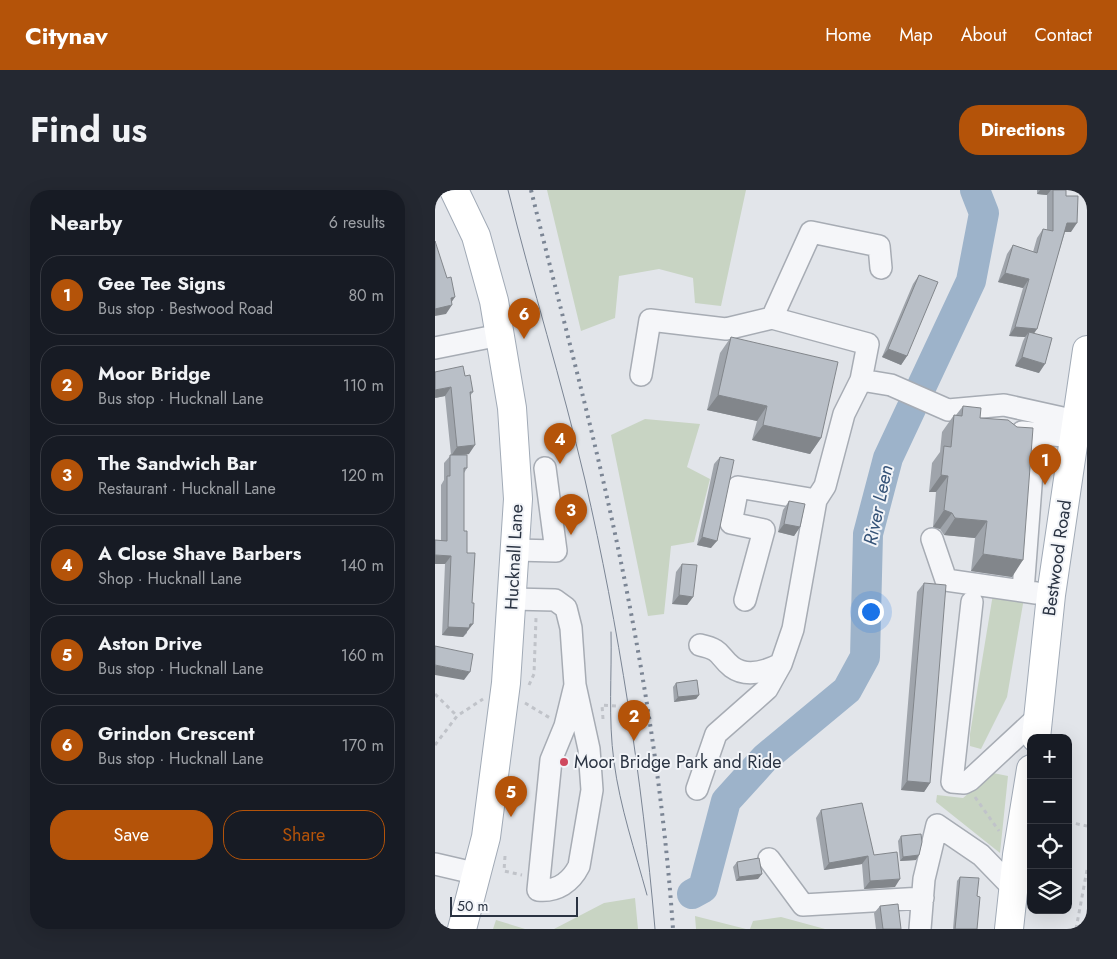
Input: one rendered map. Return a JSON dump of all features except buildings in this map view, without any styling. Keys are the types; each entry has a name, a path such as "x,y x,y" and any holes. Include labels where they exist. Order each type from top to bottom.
{"main road":[{"name":"Hucknall Lane","path":"454,190 475,236 501,335 512,408 518,499 506,683 486,837 491,873 462,929"},
{"name":"Bestwood Road","path":"1038,727 1051,595 1087,350"},
{"path":"1009,929 1017,855 1029,779"}],"street":[{"path":"772,318 811,232 879,246 881,268"},
{"path":"641,375 650,320 726,329 772,318 868,344 861,380 844,414 825,486 816,500 793,629 781,664 767,689 716,734 697,789"},
{"path":"435,348 501,335"},
{"path":"861,380 891,385 948,410 1004,405 1075,429"},
{"path":"1007,431 1035,433 1075,429"},
{"path":"1023,591 1035,433"},
{"path":"515,550 556,552 545,468"},
{"path":"745,600 764,530 731,523 738,487 816,500"},
{"path":"932,539 946,580 1051,595"},
{"path":"512,599 555,600 566,608 571,628 575,685 574,721 551,760 538,890 552,891 574,876 579,866 592,790 589,749 574,721"},
{"path":"975,612 952,782 964,783 1038,727"},
{"path":"700,645 720,652 732,667 747,672 763,672 781,664"},
{"path":"920,929 924,879 937,825 981,855 1013,888"},
{"path":"769,859 803,905 923,898"},
{"path":"435,864 491,873"}],"path":[{"path":"435,745 457,716 506,683"},
{"path":"435,694 457,716"},
{"path":"964,783 1017,855"},
{"path":"1072,823 1087,826"},
{"path":"1076,929 1086,887 1087,870"},
{"path":"491,873 524,875"}],"green space":[{"path":"547,190 746,190 721,306 695,303 693,278 659,269 619,276 615,318 581,331"},
{"path":"645,419 700,424 687,467 710,479 694,542 671,546 664,614 648,616 611,435"},
{"path":"993,594 1024,598 1007,697 981,749 970,746 970,734"},
{"path":"993,773 1008,776 1000,853 936,802 937,795 963,798"},
{"path":"635,898 638,929 554,929 604,903"},
{"path":"695,916 746,929 696,929"},
{"path":"781,917 825,929 750,929 753,921"},
{"path":"496,920 525,929 493,929"}],"waterway":[{"name":"River Leen","path":"692,894 703,888 726,801 765,758 847,690 865,657 868,534 888,458 971,281 984,213 975,190"}],"tram line":[{"path":"508,190 576,443 608,591 619,647 636,760 655,929"},
{"path":"611,632 611,713 614,762 624,812 647,895"}],"railway":[{"path":"531,190 597,455 627,591 652,735 673,929"}],"place":[{"name":"Grindon Crescent","path":"524,339"},
{"name":"A Close Shave Barbers","path":"560,464"},
{"name":"Gee Tee Signs","path":"1045,485"},
{"name":"The Sandwich Bar","path":"571,535"},
{"name":"Moor Bridge","path":"634,741"},
{"name":"Moor Bridge Park and Ride","path":"564,762"},
{"name":"Aston Drive","path":"511,817"}]}
